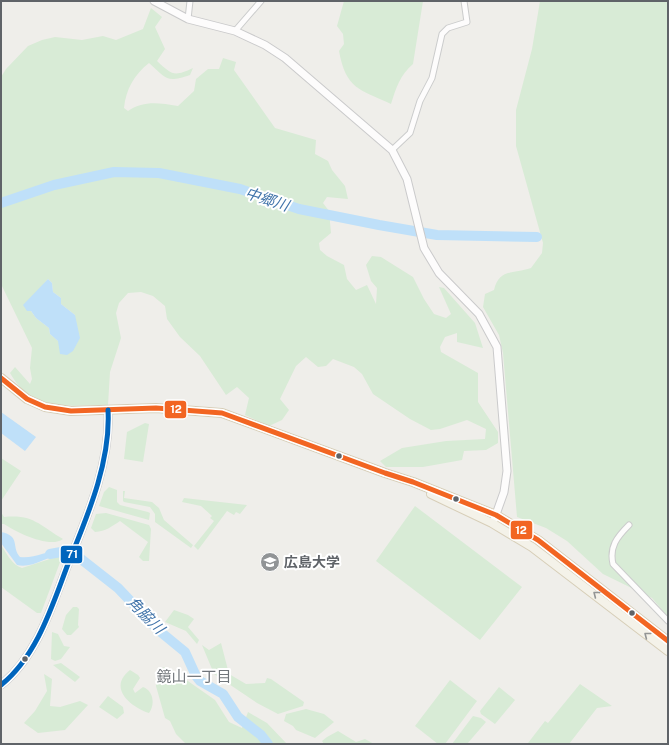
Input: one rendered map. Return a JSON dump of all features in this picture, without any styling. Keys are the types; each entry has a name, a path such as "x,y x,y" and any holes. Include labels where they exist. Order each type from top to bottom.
{"main road":[{"path":"1,378 27,399 45,407 71,411 156,408 222,413 413,482 496,515 538,540 668,641"},
{"path":"385,473 492,523 544,556 668,651"}],"street":[{"path":"154,1 188,19 235,31 265,45 285,58 392,150 407,179 424,248 439,273 479,314 497,347 507,471 506,482 496,515 492,523"},
{"path":"188,19 190,1"},
{"path":"235,31 260,1"},
{"path":"392,150 410,133 420,101 432,78 442,34 448,28 467,22 464,1"},
{"path":"1,685 23,660 46,619 92,502 109,428 108,410"},
{"path":"629,525 618,536 613,546 611,555 613,564 668,621"}],"green space":[{"path":"344,1 423,1 413,64 402,77 391,104 362,91 350,81 346,73 339,51 344,44 343,34 337,26"},
{"path":"540,1 668,1 668,617 652,598 603,574 567,541 546,528 517,517 503,353 499,335 483,307 485,294 494,290 496,283 503,275 531,268 542,253 543,243 516,146 516,110 532,49"},
{"path":"151,8 162,17 155,27 165,49 157,61 170,72 174,73 181,73 193,68 190,75 171,79 164,76 149,63 139,72 132,83 124,108 128,111 140,105 152,103 178,106 194,91 196,79 208,69 219,69 223,58 236,62 234,70 275,128 316,140 315,154 328,161 332,170 345,186 348,199 327,197 323,203 329,211 331,233 319,243 320,250 327,256 344,265 347,279 356,290 367,285 376,304 377,288 371,281 366,265 372,256 381,257 413,277 424,299 434,314 446,318 451,314 439,287 444,288 475,323 483,348 457,342 457,333 445,337 440,347 441,352 478,373 478,402 498,432 498,443 486,450 464,451 462,460 423,467 386,467 380,461 402,448 446,441 485,439 486,429 467,420 440,429 431,430 410,419 373,394 362,374 354,367 333,359 326,366 318,367 306,357 296,366 280,399 289,410 282,420 269,426 245,415 249,398 237,387 226,395 200,356 180,337 167,319 165,306 153,296 141,292 128,293 119,303 116,313 121,338 110,372 108,405 74,406 51,403 30,395 15,381 10,373 15,367 30,384 32,379 30,368 32,348 1,284 1,77 6,69 28,46 42,40 55,37 82,40 103,36 116,40 143,29","holes":["48,279 52,283 53,292 61,298 61,304 75,315 58,341 50,334 49,328 36,318 31,311 37,292"]},
{"path":"145,423 149,424 143,462 124,459 127,432"},
{"path":"1,458 21,471 1,501"},
{"path":"109,487 117,490 117,502 120,505 150,513 149,520 99,506 104,492"},
{"path":"123,491 125,491 124,498 152,502 159,508 164,520 193,545 191,548 155,522 155,514 150,507 124,502"},
{"path":"184,498 247,505 240,514 236,512 234,515 227,511 198,550 194,546 214,521 210,518 212,516 201,506 182,502"},
{"path":"415,506 522,587 480,640 376,561"},
{"path":"1,512 4,517 23,517 30,519 63,539 57,542 50,542 25,535 4,524 1,524"},
{"path":"106,513 149,525 151,529 149,561 143,561 139,557 148,542 120,521 102,531 95,532 91,528 96,514"},
{"path":"1,545 13,562 18,567 22,568 56,557 62,557 41,613 37,613 1,587"},
{"path":"73,607 77,607 79,609 79,627 71,635 67,635 62,629 66,615"},
{"path":"174,610 194,619 188,627 199,640 197,644 186,631 165,622"},
{"path":"52,632 58,634 64,646 70,647 61,659 55,661 51,659"},
{"path":"221,643 229,674 246,684 265,683 267,678 271,679 304,702 303,706 278,714 257,703 214,674 202,645 209,650"},
{"path":"61,663 80,677 75,682 53,665"},
{"path":"164,667 175,672 215,700 229,722 242,728 248,712 267,723 287,744 186,744 176,734 170,721 165,718 156,686 156,673"},
{"path":"130,670 140,678 133,689 135,693 143,687 147,689 151,695 153,702 149,713 129,702 121,690 123,677"},
{"path":"44,674 52,679 50,706 60,707 80,701 88,705 65,730 38,733 24,723 35,711 47,691"},
{"path":"450,680 477,701 445,744 438,744 415,726"},
{"path":"580,684 612,706 597,708 569,744 528,743 545,721 548,723"},
{"path":"499,687 515,700 495,724 481,714 480,711"},
{"path":"108,696 123,707 124,713 117,719 99,707"},
{"path":"306,709 324,714 334,722 315,738 296,730 293,726 284,721 286,714"},
{"path":"473,716 481,718 486,722 467,744 452,744"},
{"path":"338,731 356,742 365,739 374,744 324,744 322,741"}],"water":[{"path":"48,279 52,283 53,292 61,298 61,304 75,315 80,338 73,351 67,355 60,354 58,341 50,334 49,328 36,318 31,311 27,311 23,305"},
{"path":"1,412 36,437 25,451 1,433"},
{"path":"1,532 11,536 20,557 31,557 53,551 64,551 63,554 34,564 23,566 17,565 1,543"}],"waterway":[{"name":"中郷川","path":"1,203 54,185 114,172 159,173 240,189 299,209 437,235 537,237"},
{"name":"角脇川","path":"50,554 61,552 81,559 118,588 157,629 185,652 196,676 200,681 223,694 238,717 261,735 268,744"}],"transit line":[{"name":"12","path":"1,378 27,399 45,407 71,411 156,408 222,413 413,482 496,515 538,540 668,641"},
{"name":"71","path":"1,685 14,673 34,645 56,597 90,508 102,469 108,430 108,410"}],"place":[{"name":"広島大学","path":"270,562"}],"district":[{"name":"鏡山一丁目","path":"194,676"}]}
